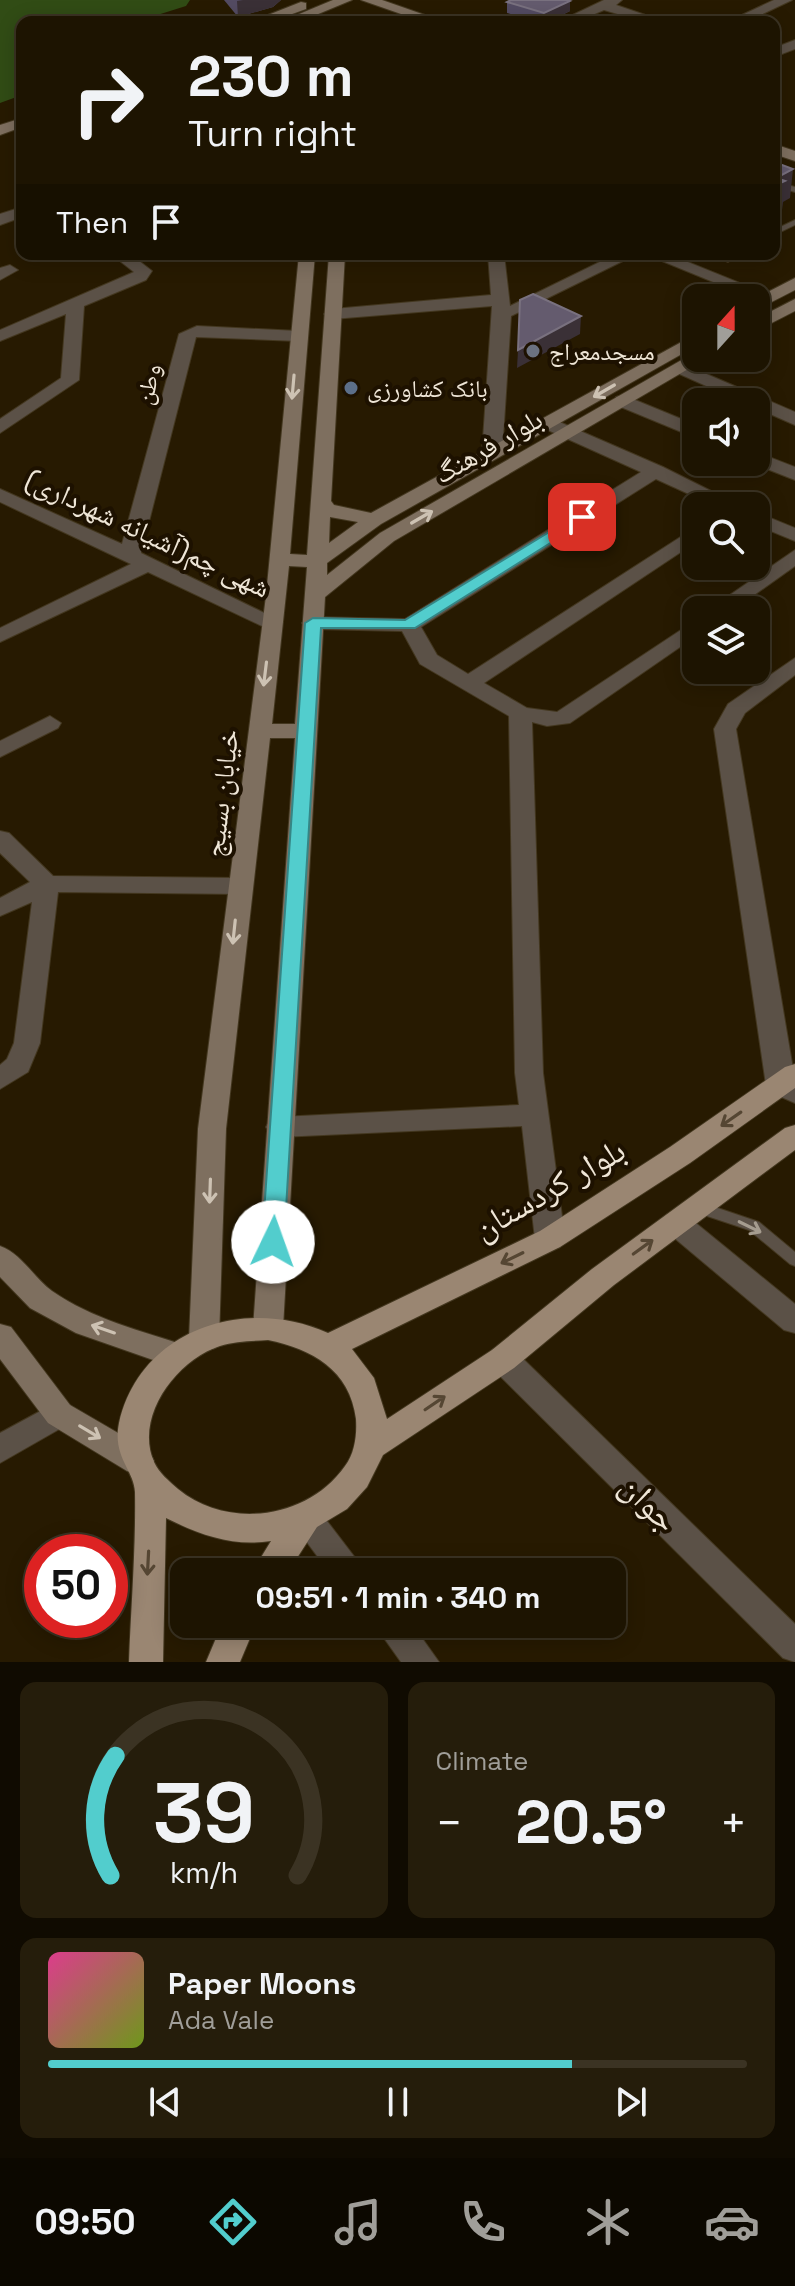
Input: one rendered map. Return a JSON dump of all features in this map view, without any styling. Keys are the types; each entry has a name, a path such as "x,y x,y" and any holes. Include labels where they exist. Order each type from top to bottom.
{"main road":[{"path":"284,16 298,0"},
{"path":"286,16 314,0"},
{"path":"368,0 419,16"},
{"path":"291,16 346,3 386,16"},
{"name":"خیابان بسیج","path":"204,1339 212,1129 279,560 306,260"},
{"path":"268,1328 337,260"},
{"path":"770,297 795,283"},
{"path":"770,318 795,304"},
{"name":"بلوار فرهنگ","path":"317,561 369,522 682,347"},
{"name":"بلوار فرهنگ","path":"314,596 387,537 681,368"},
{"path":"321,501 327,510 369,522 387,537"},
{"path":"279,560 317,561"},
{"path":"258,731 306,731"},
{"name":"بلوار کردستان","path":"328,1347 550,1239 790,1084"},
{"path":"370,1447 503,1359 795,1135"},
{"path":"0,1258 41,1299 87,1324 176,1355"},
{"path":"0,1336 59,1414 145,1473 174,1507 202,1522 236,1530 272,1528 305,1518 335,1499 358,1475 370,1447 373,1418 366,1390 351,1366 328,1347 299,1334 268,1328 235,1330 204,1339 176,1355 154,1377 139,1403 134,1432 145,1473 146,1662"},
{"path":"278,1558 305,1518"},
{"path":"223,1662 233,1638"}],"street":[{"path":"748,16 785,0"},
{"path":"578,16 609,2 644,16"},
{"path":"0,336 144,271 128,260"},
{"path":"492,454 500,308 496,260"},
{"path":"333,314 500,308 615,260"},
{"path":"667,260 723,284"},
{"path":"0,427 70,380 76,303"},
{"name":"وطن","path":"139,559 188,334 197,331 298,336"},
{"path":"681,368 795,419"},
{"path":"623,401 682,426"},
{"path":"548,423 701,492"},
{"path":"770,464 795,474"},
{"path":"313,623 409,625 656,471"},
{"name":"شهی چم(آشیانه شهرداری)","path":"3,499 272,622"},
{"path":"770,524 795,535"},
{"path":"469,683 682,542"},
{"path":"739,596 795,556"},
{"path":"0,636 139,559"},
{"path":"409,625 428,659 520,713 547,719 562,718 682,636"},
{"path":"790,1084 725,729 736,709 795,665"},
{"path":"520,713 533,1115 550,1239"},
{"path":"0,750 50,723"},
{"path":"0,839 47,884"},
{"path":"0,1079 18,1065 27,1043 47,884"},
{"path":"0,908 47,884 240,886"},
{"path":"280,1127 533,1115"},
{"path":"687,1215 795,1321"},
{"name":"جوان","path":"503,1359 795,1647"},
{"path":"0,1449 59,1414"},
{"path":"305,1518 338,1558"},
{"path":"402,1638 422,1662"}],"lane":[{"path":"687,1215 754,1226 795,1260"}],"green space":[{"path":"0,0 190,0 186,6 154,16 16,16 16,97 0,103"}],"building":[{"path":"570,1 544,13 507,2"},
{"path":"780,164 793,169 780,176"},
{"path":"533,294 581,316 518,350 520,300"}],"place":[{"name":"مسجدمعراج","path":"533,351"},
{"name":"بانک کشاورزی","path":"351,388"}],"route":[{"path":"273,1242 313,623 409,625 582,517"}]}
